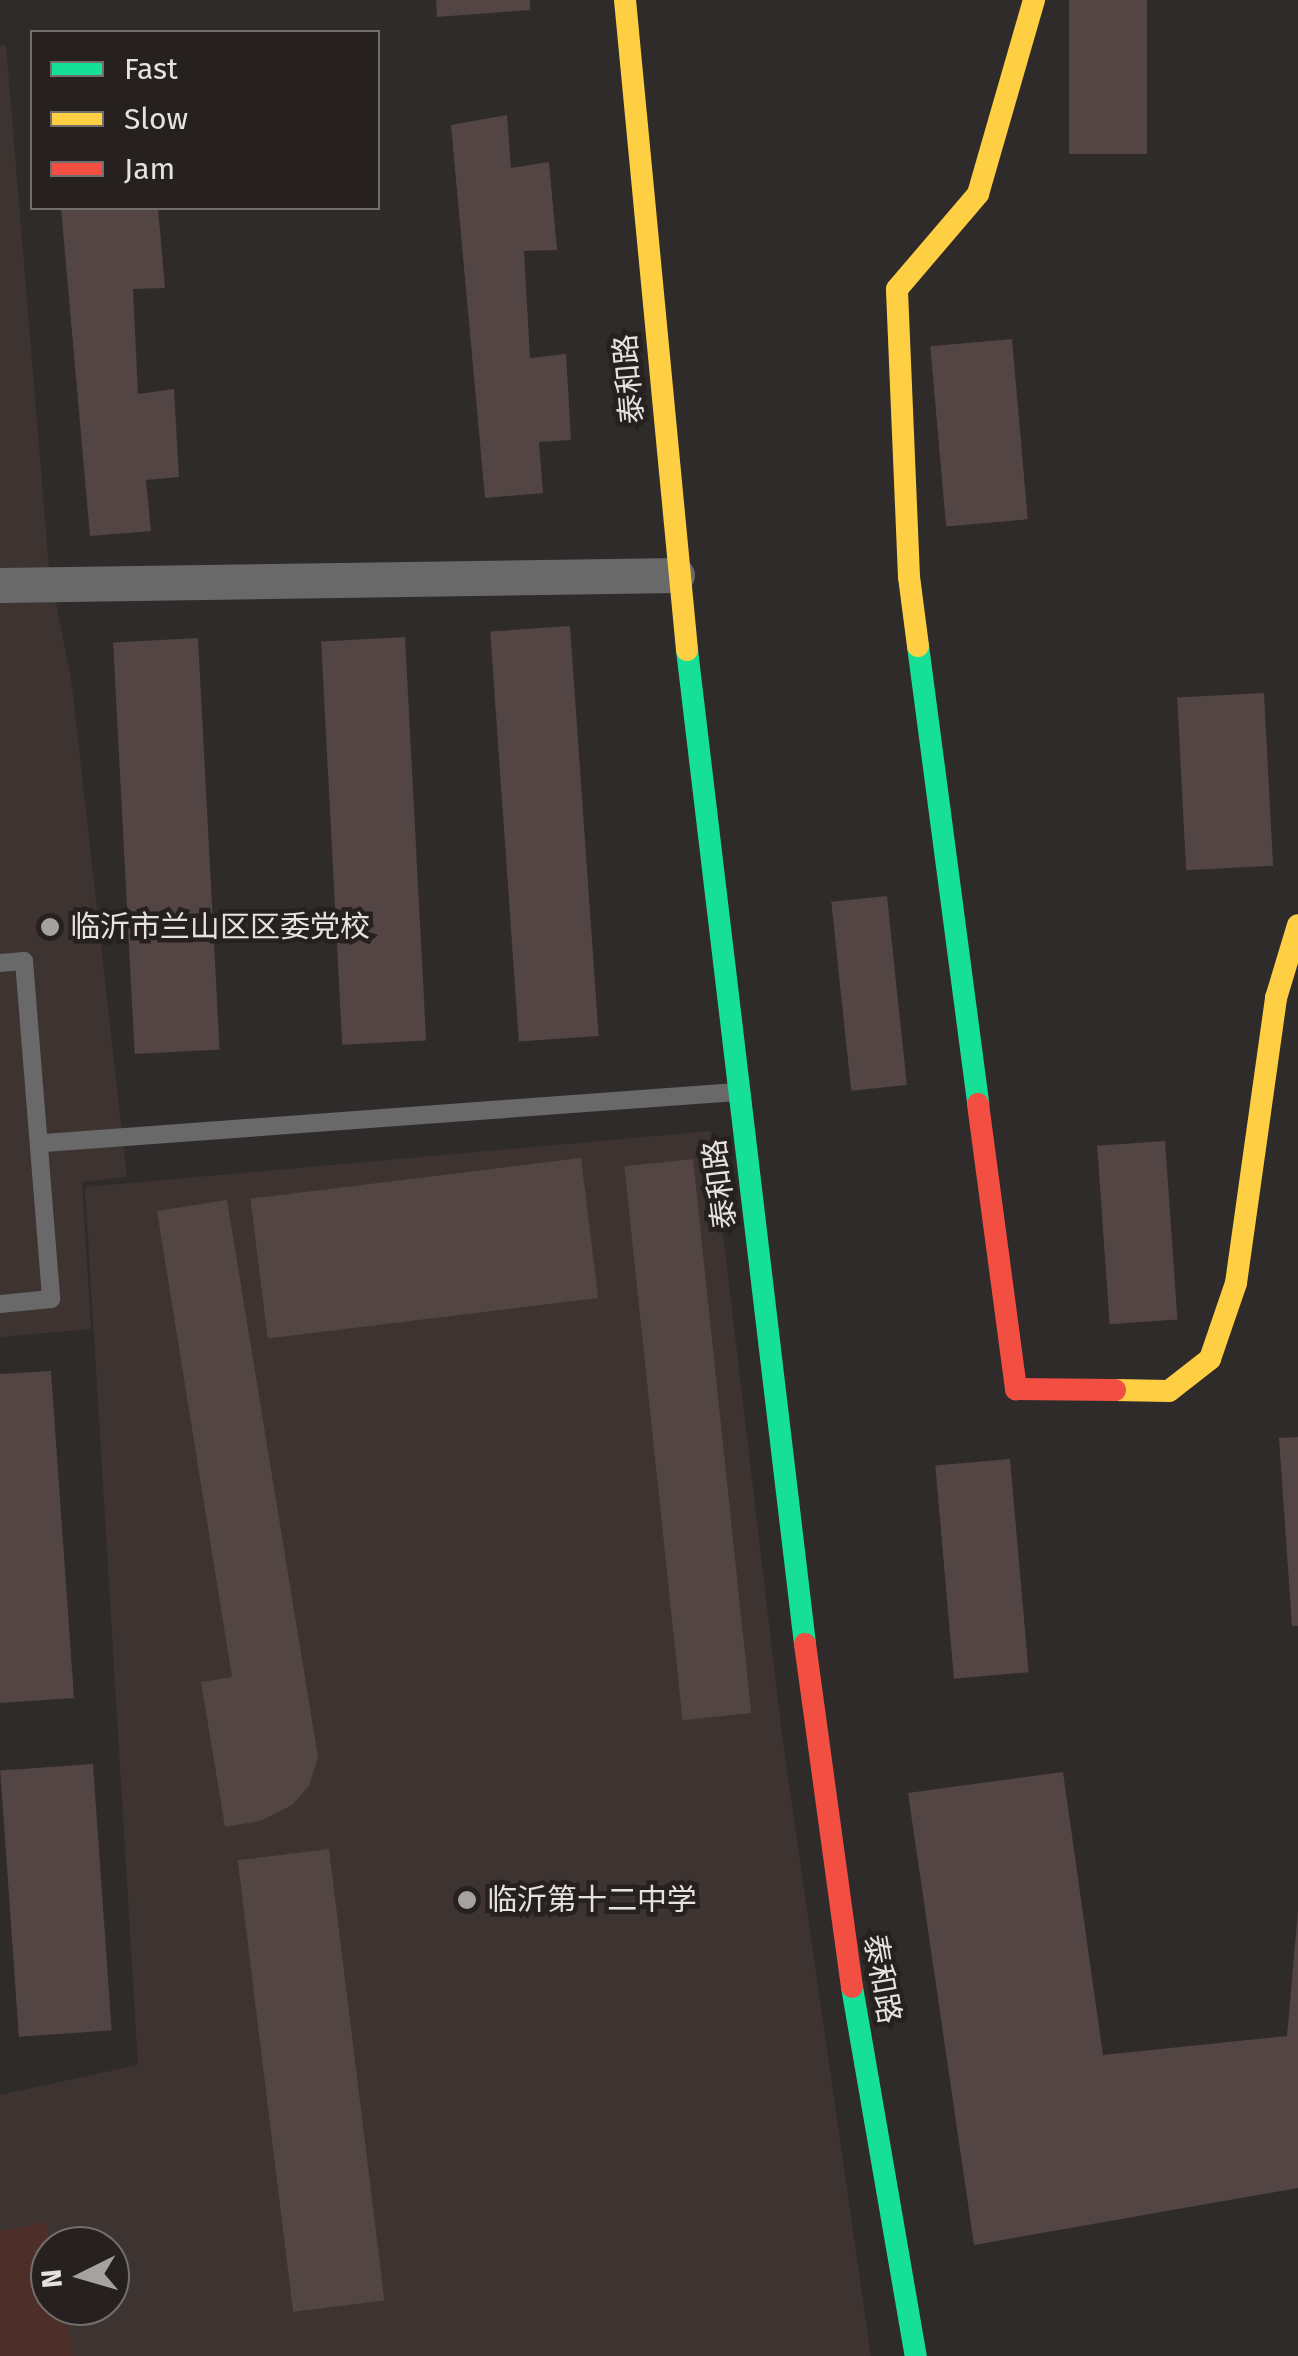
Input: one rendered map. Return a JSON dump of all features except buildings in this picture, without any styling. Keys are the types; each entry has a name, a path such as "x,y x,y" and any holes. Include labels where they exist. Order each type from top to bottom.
{"street":[{"name":"泰和路","path":"625,0 677,574 830,1858 916,2356"},
{"path":"1034,0 978,194 897,288 909,576 1016,1389 1169,1391 1210,1360 1236,1284 1276,998 1298,925"},
{"path":"0,584 677,574"}],"lane":[{"path":"0,963 24,961 44,1143 51,1299 0,1304"},
{"path":"44,1143 739,1092"}],"shaded area":[{"name":"临沂市兰山区区委党校","path":"6,45 49,568 71,678 127,1177 82,1182 91,1329 0,1337 0,46"},
{"name":"临沂第十二中学","path":"711,1131 782,1735 871,2356 0,2356 0,2095 138,2065 85,1187"},
{"path":"47,2222 47,2226 30,2226 30,2326 68,2326 73,2356 0,2356 0,2231"}],"traffic: fast":[{"path":"918,646 978,1104"},
{"path":"687,650 805,1644"},
{"path":"852,1987 916,2356"}],"traffic: slow":[{"path":"625,0 687,650"},
{"path":"918,646 909,577 897,289 978,194 1034,0"},
{"path":"1115,1390 1169,1391 1210,1359 1236,1283 1276,998 1298,925"}],"traffic: jam":[{"path":"978,1104 1016,1389 1115,1390"},
{"path":"805,1644 852,1987"}],"place":[{"name":"临沂市兰山区区委党校","path":"50,927"},
{"name":"临沂第十二中学","path":"467,1900"}]}
